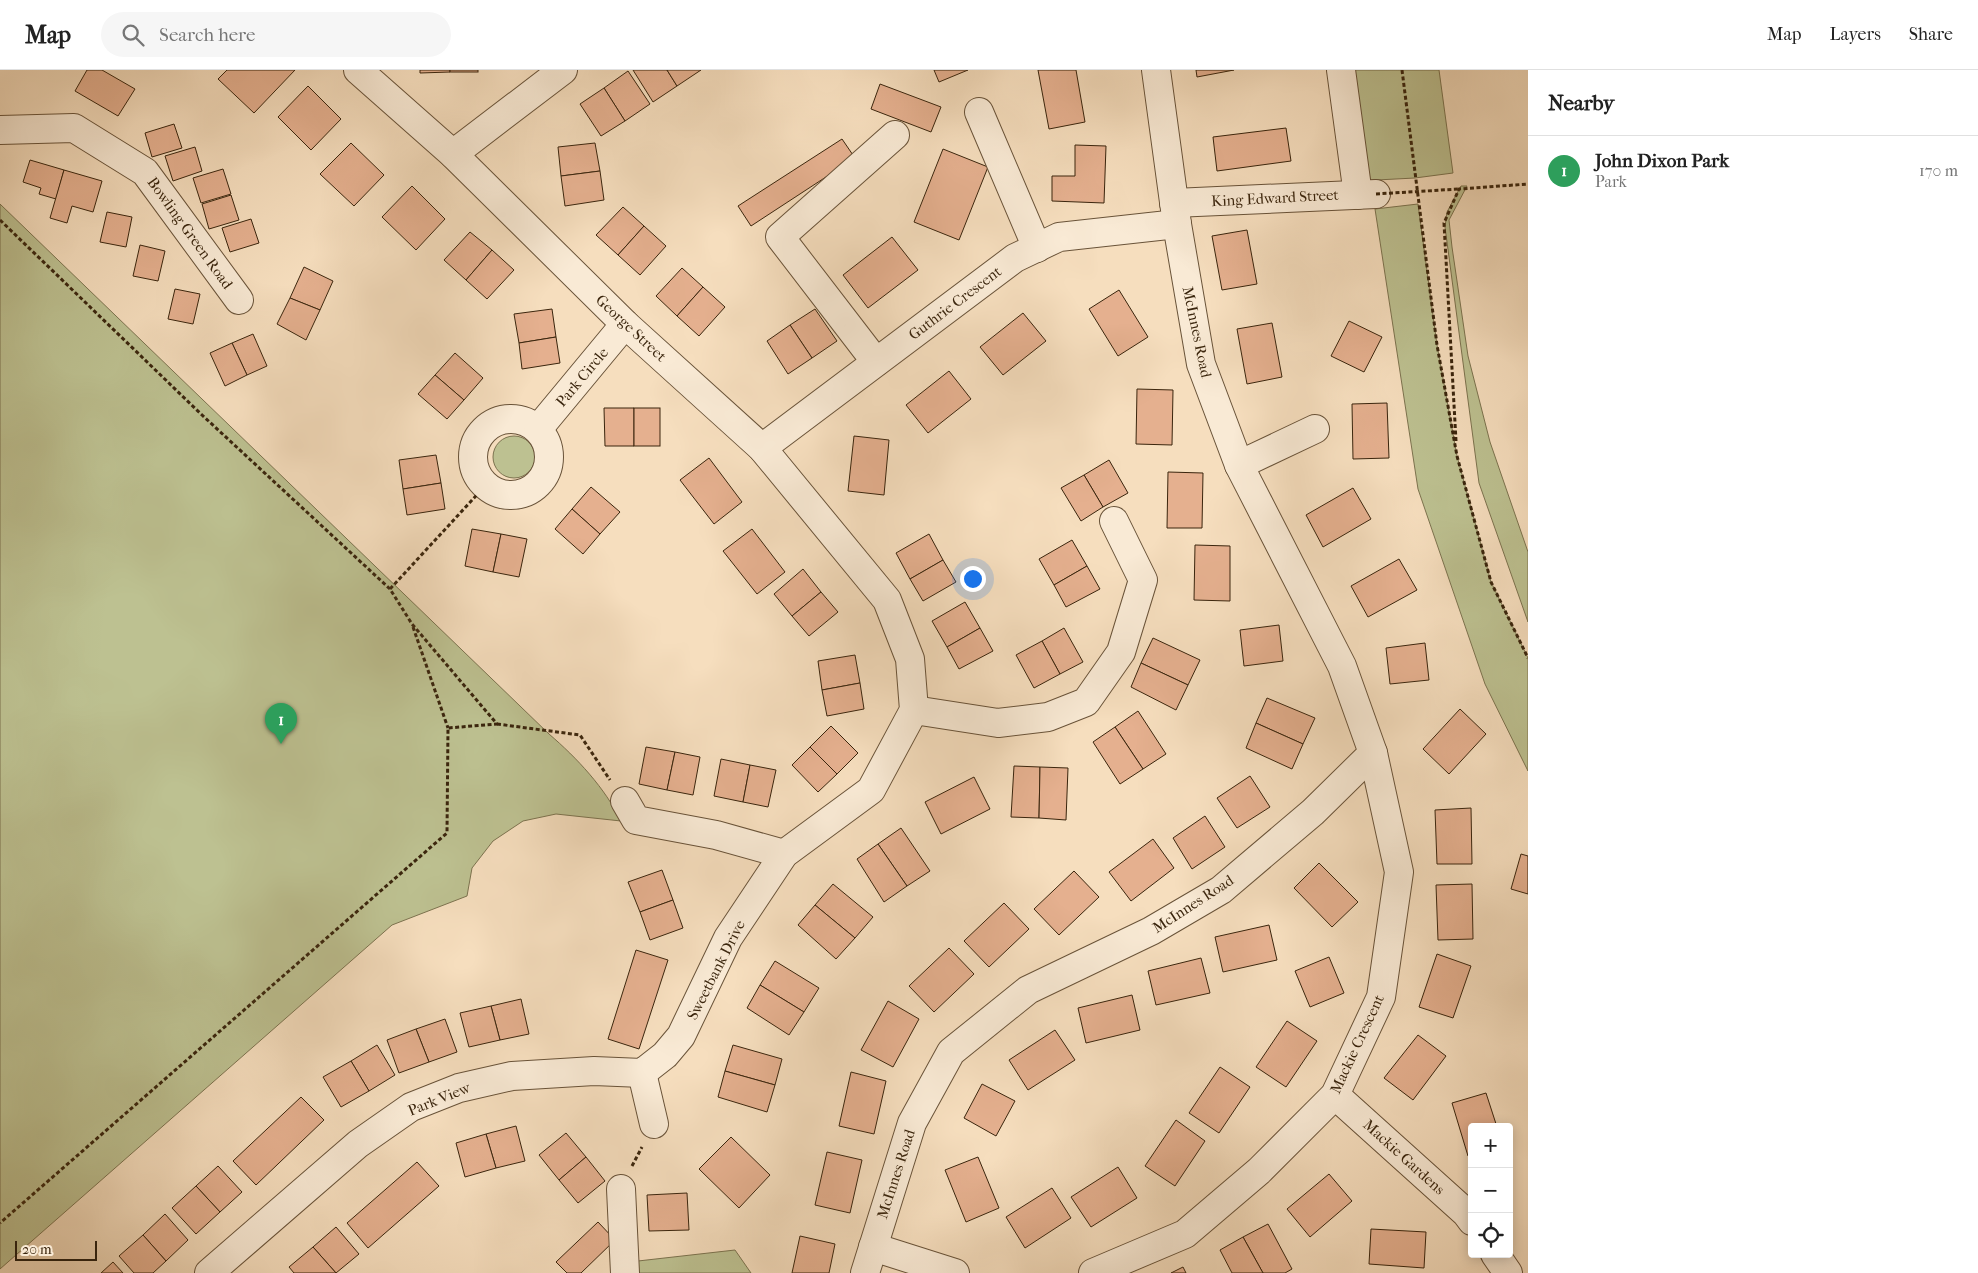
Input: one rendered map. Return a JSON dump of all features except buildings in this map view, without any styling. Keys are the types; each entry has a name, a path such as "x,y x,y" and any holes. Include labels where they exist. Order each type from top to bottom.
{"street":[{"name":"George Street","path":"358,70 453,154 625,324 762,448 887,600 910,659 914,710"},
{"path":"453,154 563,70"},
{"path":"1156,70 1175,214"},
{"path":"1341,70 1367,194"},
{"path":"979,112 1037,248"},
{"name":"Bowling Green Road","path":"0,130 74,128 145,172 239,300"},
{"path":"876,362 780,237 895,136"},
{"name":"King Edward Street","path":"1175,214 1367,194"},
{"name":"Guthrie Crescent","path":"762,448 1015,258 1059,237 1175,214"},
{"name":"McInnes Road","path":"865,1273 912,1123 950,1052 1028,990 1151,931 1221,890 1313,812 1372,753 1342,666 1239,465 1201,364 1175,214"},
{"name":"Park Circle","path":"538,429 625,324"},
{"path":"506,418 524,420 538,429 549,450 549,466 544,476 533,488 522,493 510,495 498,492 486,485 478,475 474,463 474,447 481,433 494,422 506,418"},
{"path":"1239,465 1315,429"},
{"path":"914,710 998,723 1048,717 1086,702 1121,652 1143,580 1114,521"},
{"name":"Sweetbank Drive","path":"642,1073 665,1055 682,1036 728,938 784,854 871,790 914,710"},
{"name":"Mackie Crescent","path":"1093,1273 1185,1234 1259,1171 1335,1094 1381,997 1399,872 1372,753"},
{"path":"625,801 636,820 716,835 784,854"},
{"name":"Park View","path":"209,1273 358,1144 412,1107 459,1088 512,1076 594,1072 642,1073"},
{"path":"642,1073 654,1124"},
{"name":"Mackie Gardens","path":"1335,1094 1468,1216"},
{"path":"621,1189 625,1273"},
{"path":"873,1246 955,1273"},
{"path":"1498,1258 1508,1273"}],"path":[{"path":"1402,70 1438,345 1457,456 1491,582 1528,658"},
{"path":"1367,194 1528,184"},
{"path":"1457,456 1444,223 1459,189"},
{"path":"0,220 202,415 390,590 412,624 498,724"},
{"path":"390,590 486,485"},
{"path":"0,1223 447,833 448,728 412,624"},
{"path":"448,728 498,724 580,736 625,801"},
{"path":"621,1189 654,1124"}],"green space":[{"path":"1341,70 1439,70 1453,173 1415,178 1357,181"},
{"path":"1461,186 1467,186 1449,220 1468,356 1490,442 1528,552 1528,622 1479,483 1445,227 1447,212"},
{"path":"0,204 570,753 599,785 621,821 556,814 523,821 493,841 472,868 467,896 392,925 0,1269"},
{"path":"1418,204 1437,345 1457,456 1491,582 1528,658 1528,771 1485,684 1418,489 1375,209"},
{"path":"518,436 526,439 532,445 535,457 532,469 526,475 510,478 502,475 496,469 493,453 496,445 502,439"},
{"path":"735,1250 751,1273 638,1273 638,1261"}],"place":[{"name":"John Dixon Park","path":"281,744"}]}
